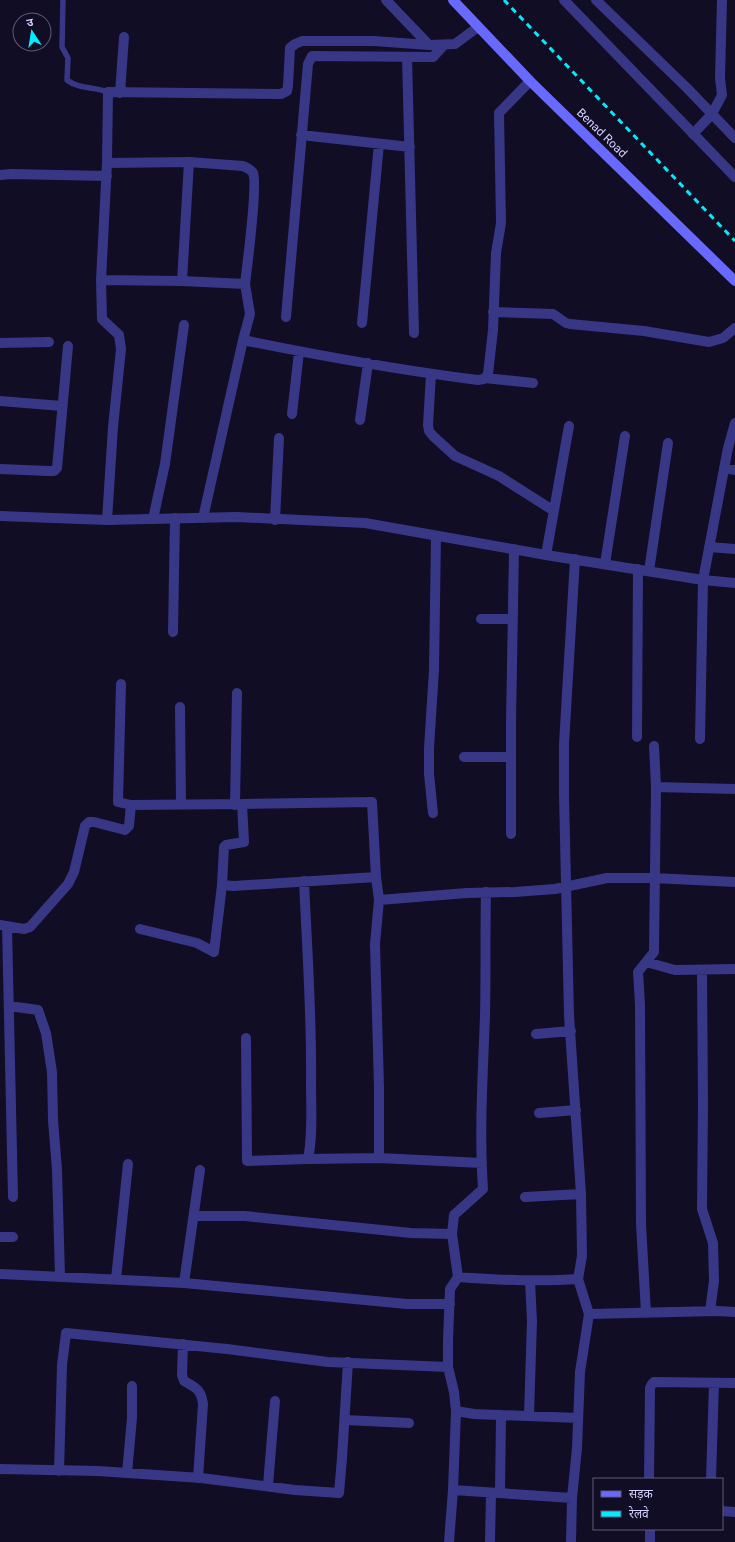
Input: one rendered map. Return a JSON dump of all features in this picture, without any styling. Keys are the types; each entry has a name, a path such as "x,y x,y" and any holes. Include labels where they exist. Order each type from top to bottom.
{"main road":[{"name":"Benad Road","path":"452,0 530,81 735,281"}],"street":[{"path":"386,0 429,46"},
{"path":"564,0 735,178"},
{"path":"596,0 735,138"},
{"path":"693,134 712,114 722,95 720,78 722,0"},
{"path":"107,520 113,427 121,349 119,335 102,319 102,280 107,176 108,92 281,94 287,91 288,86 290,48 302,41 374,41 429,46 455,44 478,27"},
{"path":"120,93 124,38"},
{"path":"286,317 308,64 312,56 433,57 444,44"},
{"path":"407,57 414,333"},
{"path":"485,378 488,374 493,330 492,312 496,253 501,223 499,113 530,81"},
{"path":"302,136 410,148"},
{"path":"362,323 379,144"},
{"path":"107,163 190,162 243,166 250,169 254,174 254,196 245,284 250,314 204,518"},
{"path":"182,281 190,162"},
{"path":"0,175 107,176"},
{"path":"102,280 182,281 245,284"},
{"path":"492,312 553,314 570,324 644,331 709,342 723,338 735,328"},
{"path":"153,519 165,464 184,326"},
{"path":"243,340 299,352 431,374 478,380 485,378 533,383"},
{"path":"0,343 49,342"},
{"path":"0,469 49,472 54,471 56,468 68,346"},
{"path":"292,414 299,352"},
{"path":"360,420 368,363"},
{"path":"431,374 428,425 429,431 433,436 455,456 499,476 554,511"},
{"path":"0,401 62,406"},
{"path":"700,739 703,580 728,448 735,423"},
{"path":"546,555 569,426"},
{"path":"605,564 625,436"},
{"path":"275,520 279,438"},
{"path":"649,571 668,443"},
{"path":"724,468 735,470"},
{"path":"0,516 107,520 237,517 275,520 365,523 638,570 703,580 735,583"},
{"path":"173,632 175,518"},
{"path":"432,813 429,748 434,670 436,536"},
{"path":"709,547 735,549"},
{"path":"511,834 512,619 514,549"},
{"path":"571,1542 572,1498 580,1372 589,1314 578,1278 582,1256 581,1194 571,1032 566,887 564,744 575,559"},
{"path":"637,737 638,570"},
{"path":"481,619 512,619"},
{"path":"121,684 118,802 131,805 372,802 376,877 379,900 375,944 379,1087 379,1158"},
{"path":"140,929 197,943 214,952 222,885 224,847 226,845 244,842 239,804 237,694"},
{"path":"180,707 181,804"},
{"path":"646,1313 641,1224 640,1004 638,972 654,952 656,787 654,746"},
{"path":"464,758 511,757"},
{"path":"656,787 735,789"},
{"path":"13,1197 9,1006 4,926 24,929 30,927 68,884 74,872 86,826 89,822 125,830 129,826 131,805"},
{"path":"222,885 234,886 376,877"},
{"path":"379,900 467,893 555,889 606,878 654,878 735,882"},
{"path":"304,882 312,1061 311,1143 308,1159"},
{"path":"449,1542 453,1490 456,1411 454,1392 448,1368 450,1290 458,1277 452,1234 454,1215 484,1189 481,1097 485,1012 486,892"},
{"path":"646,962 675,970 735,969"},
{"path":"702,970 702,1209 713,1244 714,1281 710,1311"},
{"path":"9,1006 38,1010 46,1033 52,1072 60,1276"},
{"path":"536,1034 571,1032"},
{"path":"246,1038 247,1161 379,1158 482,1163"},
{"path":"539,1113 576,1110"},
{"path":"116,1278 128,1164"},
{"path":"184,1283 200,1170"},
{"path":"525,1197 581,1194"},
{"path":"194,1216 245,1216 411,1233 452,1234"},
{"path":"0,1237 14,1237"},
{"path":"1,1274 116,1278 408,1304 450,1304"},
{"path":"458,1277 503,1281 578,1278"},
{"path":"529,1416 532,1321 530,1280"},
{"path":"589,1314 710,1311 735,1312"},
{"path":"59,1471 62,1365 66,1333 183,1344 328,1362 448,1368"},
{"path":"183,1344 182,1375 184,1381 199,1390 202,1396 203,1404 198,1478"},
{"path":"0,1469 127,1473 198,1478 268,1485 296,1490 339,1493 348,1362"},
{"path":"650,1478 650,1388 652,1384 654,1382 735,1383"},
{"path":"711,1478 714,1383"},
{"path":"127,1473 132,1418 132,1386"},
{"path":"268,1485 276,1401"},
{"path":"456,1411 474,1414 578,1418"},
{"path":"490,1542 496,1493 501,1414"},
{"path":"345,1420 409,1423"},
{"path":"453,1490 572,1498"},
{"path":"723,1511 735,1512"},
{"path":"650,1530 650,1542"}],"lane":[{"path":"63,0 62,47 68,58 67,80 74,85 91,87 108,92"}],"railway":[{"path":"504,0 735,241"}]}
